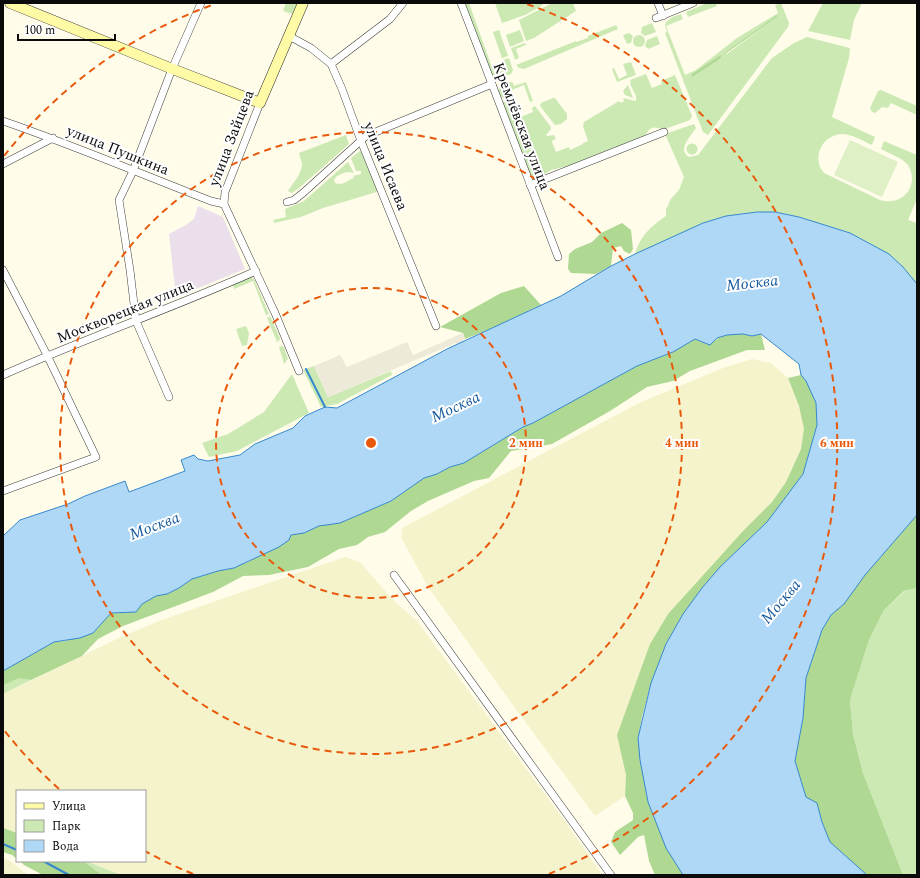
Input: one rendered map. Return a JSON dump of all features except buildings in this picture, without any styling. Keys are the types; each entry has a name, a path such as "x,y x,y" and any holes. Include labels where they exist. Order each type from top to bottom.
{"street":[{"path":"10,3 260,103"},
{"path":"169,397 136,321 119,200 133,171 172,69 201,3"},
{"name":"улица Зайцева","path":"299,371 256,271 224,204 225,192 260,103 303,3"},
{"path":"331,64 390,19 403,3"},
{"name":"Кремлёвская улица","path":"461,3 558,257"},
{"path":"658,3 660,17 693,3"},
{"name":"улица Исаева","path":"289,36 311,48 331,64 436,326"},
{"path":"287,202 294,200 303,193 366,136 492,84"},
{"name":"улица Пушкина","path":"3,121 52,138 211,201 224,204"},
{"path":"530,185 664,132"},
{"path":"3,164 52,138"},
{"path":"3,270 47,355 96,457 3,491"},
{"name":"Москворецкая улица","path":"3,375 47,355 136,321 256,271"},
{"path":"394,575 611,875"}],"shaded area":[{"path":"198,206 223,217 245,269 176,297 169,234 194,219"},
{"path":"463,333 465,339 463,341 466,347 460,350 456,343 328,397 314,366 340,355 347,367 407,342 413,355"}],"green space":[{"path":"286,3 297,3 292,14 283,11"},
{"path":"464,3 469,3 494,73 506,69 503,60 509,58 513,70 511,74 497,79 492,76"},
{"path":"495,3 541,3 543,5 525,15 502,23"},
{"path":"552,3 573,3 576,11 534,38 526,41 519,20"},
{"path":"707,3 716,3 717,6 688,17 686,12"},
{"path":"781,3 789,23 788,27 708,135 703,132 665,33 667,32 665,26 666,22 672,17 681,14 683,19 666,26 685,75 696,70 737,38 778,13 775,5","holes":["777,15 777,17 727,54 725,53"]},
{"path":"823,3 862,3 854,20 850,40 808,31"},
{"path":"777,15 777,17 725,54 726,52"},
{"path":"652,23 656,32 645,36 641,33 642,27"},
{"path":"616,25 618,29 524,69 519,68 516,65 576,41 588,38 588,36"},
{"path":"499,30 508,56 502,58 493,32"},
{"path":"520,30 524,41 510,47 506,35"},
{"path":"629,33 633,36 631,43 627,44 623,35"},
{"path":"637,35 641,35 645,41 641,47 637,47 633,43 633,39"},
{"path":"657,36 660,44 648,49 645,46 647,40"},
{"path":"807,37 850,48 849,58 832,117 875,137 872,145 846,134 835,135 829,138 824,143 819,154 820,167 824,173 880,200 896,200 907,193 912,180 911,173 905,162 881,149 884,141 917,155 917,199 908,220 917,223 917,284 903,267 869,243 850,233 799,217 775,212 757,212 726,216 703,223 635,254 640,242 647,232 666,216 666,209 670,200 679,190 684,177 665,134 694,124 696,128 688,139 684,147 684,151 689,157 698,155 772,58 794,43"},
{"path":"525,43 526,45 516,49 519,58 515,60 511,48"},
{"path":"721,55 718,60 692,77 692,74"},
{"path":"631,62 636,75 617,82 612,69 614,68 619,79 627,75 623,64"},
{"path":"646,74 652,88 662,84 661,81 675,75 692,116 690,120 662,130 652,128 648,131 645,137 577,164 551,170 537,179 533,179 531,177 502,101 512,104 518,118 533,112 532,108 535,106 551,127 546,135 554,135 556,139 552,142 556,152 569,147 570,150 588,141 583,126 584,122 619,101 621,103 624,101 623,98 636,101 636,96 630,84 630,80"},
{"path":"510,82 513,83 514,86 526,82 533,101 530,102 524,85 507,92 508,98 502,97 498,91 501,85"},
{"path":"628,85 633,98 625,95 623,91"},
{"path":"881,90 917,106 917,115 891,103 888,108 882,107 875,113 872,112 870,108 878,91"},
{"path":"555,98 567,114 567,119 561,124 555,125 540,106 541,103"},
{"path":"346,135 349,144 299,188 292,193 288,191 301,170 302,163 299,153"},
{"path":"850,140 898,162 882,197 834,175"},
{"path":"690,144 694,144 696,145 696,153 690,154 687,151 687,147"},
{"path":"360,151 363,152 380,191 323,208 301,217 274,223 273,220 286,217 285,209 304,201 348,162 354,173 346,172 341,174 334,180 335,183 343,183 354,178 353,176 361,174 361,171 356,171 351,158"},
{"path":"622,223 631,230 633,249 630,254 624,251 621,246 613,248 611,266 596,274 571,273 568,269 569,254 575,249 592,242 601,233"},
{"path":"251,277 254,279 269,314 266,315 253,281 234,289 233,284"},
{"path":"524,286 541,305 465,339 463,333 440,327 501,293"},
{"path":"270,316 280,338 277,342 267,318"},
{"path":"246,326 249,333 247,345 242,346 236,329"},
{"path":"743,334 752,336 761,334 765,350 747,350 690,371 673,381 647,387 610,411 552,444 511,451 489,478 474,481 428,501 411,511 385,532 368,537 357,545 339,549 308,567 269,575 243,576 213,592 123,626 98,639 82,656 31,680 19,678 3,685 3,671 54,642 66,641 103,622 111,613 136,612 142,604 156,596 167,594 192,579 234,568 250,561 291,535 304,533 319,526 340,523 391,501 424,478 464,463 523,427 637,366 673,352 695,339 710,345 725,335"},
{"path":"279,347 284,347 288,359 284,364"},
{"path":"752,359 771,363 788,378 799,406 805,429 801,449 786,482 772,502 743,531 668,614 650,644 630,704 622,755 626,775 625,796 595,816 428,587 401,537 402,528 641,402 723,368"},
{"path":"314,366 328,397 391,371 392,375 337,404 321,407 303,370"},
{"path":"292,374 309,413 237,451 209,457 202,443 228,434 264,412"},
{"path":"801,375 806,381 817,403 817,425 803,474 767,522 720,567 683,614 666,644 651,683 638,738 666,848 683,875 655,875 649,861 644,835 638,837 620,855 611,842 615,832 633,820 633,813 625,796 626,775 617,735 650,644 668,614 743,531 772,502 786,482 801,449 804,429 799,406 788,378"},
{"path":"917,515 917,588 904,591 884,610 869,640 850,700 853,734 863,773 903,875 867,875 830,842 822,822 817,803 806,797 795,761 803,718 806,678 822,630 831,615 844,604 865,575"},
{"path":"345,557 360,562 392,599 417,621 567,824 602,875 121,875 88,862 146,862 146,790 16,790 16,833 3,828 3,694 121,637 159,621"},
{"path":"917,588 917,875 903,875 863,773 853,734 850,700 869,640 884,610 905,591"},
{"path":"19,677 31,680 3,694 3,685"},
{"path":"3,828 16,833 16,858 3,852"},
{"path":"3,858 10,861 28,875 3,875"},
{"path":"21,862 80,862 86,863 102,875 43,875"},
{"path":"80,862 88,862 121,875 102,875 86,863"}],"water":[{"name":"Москва","path":"757,212 775,212 799,217 850,233 889,254 903,267 917,284 917,515 865,575 844,604 831,615 822,630 806,678 803,718 795,761 806,797 817,803 822,822 830,842 867,875 683,875 666,848 648,802 640,760 638,738 651,683 666,644 683,614 702,588 720,567 767,522 803,474 817,425 816,403 806,381 801,375 799,364 761,334 752,336 743,334 727,335 717,338 710,345 695,339 673,352 637,366 523,427 464,463 424,478 391,501 340,523 319,526 304,533 291,535 289,540 279,547 234,568 192,579 167,594 156,596 142,604 136,612 111,613 93,633 80,638 54,642 3,671 3,536 20,520 68,504 125,481 129,492 185,471 181,460 194,455 198,459 208,461 240,455 255,444 293,428 305,416 325,407 337,408 447,349 561,296 611,266 635,254 703,223 726,216"}],"waterway":[{"path":"306,369 325,407"},
{"path":"3,844 16,850"},
{"path":"45,862 69,875"}]}
